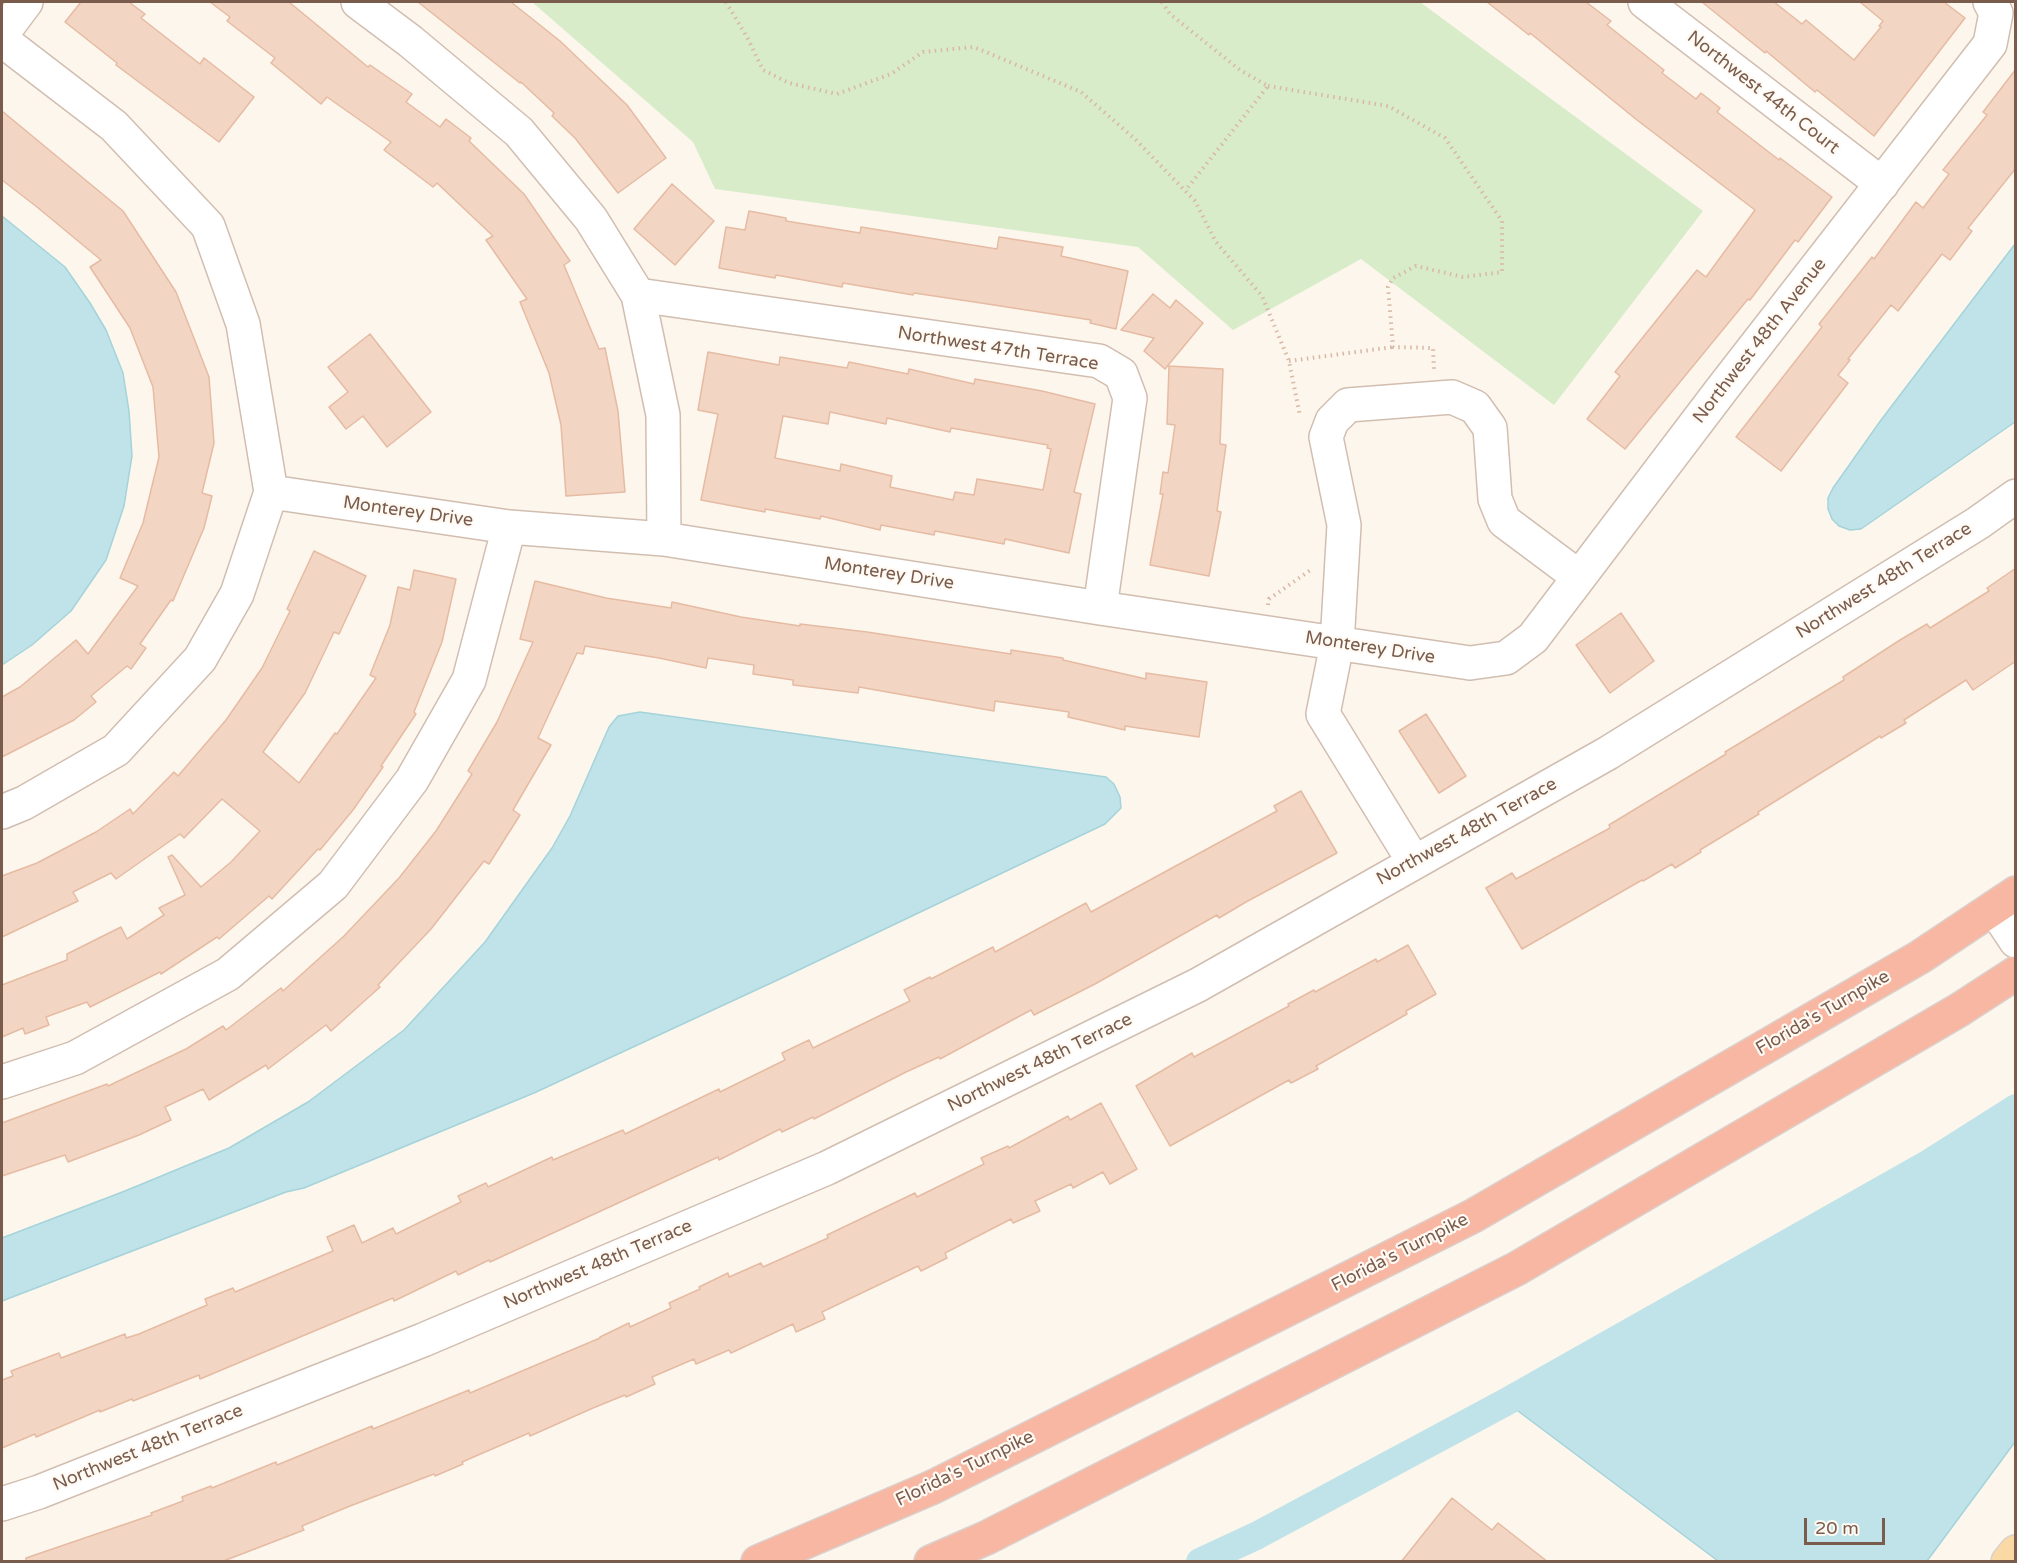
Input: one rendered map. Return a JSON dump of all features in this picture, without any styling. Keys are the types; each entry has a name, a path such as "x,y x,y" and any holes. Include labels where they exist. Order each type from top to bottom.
{"highway":[{"name":"Florida's Turnpike","path":"758,1562 933,1487 1473,1216 1920,957 2005,900"},
{"path":"931,1562 997,1533 1516,1269 1959,1010 2016,973"}],"main road":[{"path":"2008,1562 2016,1552"}],"street":[{"path":"2,34 26,2"},
{"path":"358,2 410,41 519,132 591,219 638,295 663,415 664,539"},
{"name":"Northwest 44th Court","path":"1645,2 1882,184"},
{"name":"Northwest 48th Avenue","path":"1506,658 1533,638 1990,44 1993,7"},
{"path":"2,40 114,126 208,226 243,324 271,492 237,594 200,659 116,750 24,803 2,812"},
{"name":"Northwest 47th Terrace","path":"638,295 1099,361 1121,374 1130,398 1100,608"},
{"path":"1414,862 1323,714 1337,644 1344,525 1326,437 1332,421 1348,405 1452,397 1475,406 1490,428 1495,499 1504,521 1579,577"},
{"name":"Monterey Drive","path":"271,492 509,527 664,539 1100,608 1470,663 1506,658"},
{"name":"Northwest 48th Terrace","path":"2,1504 39,1492 423,1340 827,1168 1198,985 1608,753 2016,496"},
{"path":"2,1082 75,1058 228,974 333,885 412,780 469,680 509,527"},
{"path":"2005,900 2016,941"}],"path":[{"path":"726,2 763,70 789,83 837,94 891,74 923,52 974,47 1081,92 1135,139 1195,201 1216,242 1262,296 1289,361 1302,424"},
{"path":"1162,2 1170,14 1187,28 1240,70 1268,86 1388,106 1445,138 1502,221 1502,272 1463,277 1416,266 1393,278 1388,287 1393,347"},
{"path":"1185,191 1268,86"},
{"path":"1289,361 1393,347 1433,348"},
{"path":"1265,614 1269,599 1314,568"}],"green space":[{"path":"532,2 1420,2 1703,211 1554,405 1361,259 1233,330 1138,247 715,189 693,142"}],"water":[{"path":"2,216 65,267 106,330 123,373 129,411 132,456 124,506 106,560 71,611 32,645 2,665"},
{"path":"2015,244 2015,422 1861,529 1850,530 1839,526 1832,519 1828,509 1828,498 1833,488 1881,420"},
{"path":"640,712 1106,777 1114,784 1120,797 1121,808 1105,824 534,1093 304,1188 286,1192 2,1301 2,1238 229,1148 308,1102 404,1030 485,942 552,848 570,816 609,727 618,716"},
{"path":"2015,1108 2015,1442 1927,1561 1718,1561 1506,1402 1926,1165"}],"building":[{"path":"81,2 129,2 145,14 141,18 200,64 204,58 254,97 219,142 116,65 117,63 65,22"},
{"path":"210,2 289,2 368,67 370,65 412,94 406,102 440,127 446,119 471,138 469,141 524,194 570,261 564,265 599,349 605,348 618,411 625,492 566,496 561,425 549,373 520,302 527,299 486,240 493,236 437,183 433,187 384,150 391,142 327,97 321,104 271,63 275,58 227,21 230,17"},
{"path":"418,2 511,2 560,41 627,105 666,158 618,193 575,138 552,116 554,113 521,82"},
{"path":"1487,2 1586,2 1611,21 1607,25 1664,70 1662,73 1696,99 1701,93 1720,108 1717,112 1832,197 1798,242 1795,240 1750,300 1748,299 1625,449 1587,419 1620,376 1615,372 1697,270 1706,277 1755,210 1637,120 1530,33 1529,35"},
{"path":"1702,2 1774,2 1802,24 1806,20 1854,60 1881,27 1879,26 1883,21 1860,2 1944,2 1965,18 1874,136"},
{"path":"2016,69 2016,168 1968,228 1972,231 1950,260 1942,254 1898,311 1891,305 1848,359 1850,360 1838,375 1848,383 1781,471 1736,437 1822,327 1819,324 1872,257 1874,259 1916,202 1923,208 1949,174 1943,170 1987,115 1983,112"},
{"path":"2,111 123,211 176,292 209,377 214,443 202,493 212,496 204,528 173,601 171,600 140,644 146,648 131,669 127,666 91,696 96,702 74,720 2,757 2,697 20,687 76,640 88,654 138,586 120,578 143,523 159,457 153,387 130,328 90,267 101,260 2,180"},
{"path":"672,184 714,221 675,265 634,229"},
{"path":"749,211 786,218 786,221 860,233 861,227 997,249 999,237 1063,247 1061,256 1128,271 1116,329 1090,323 1091,320 981,303 914,293 913,295 843,283 842,287 719,268 726,227 745,230"},
{"path":"1153,294 1170,308 1176,300 1203,323 1165,369 1144,351 1154,338 1121,330"},
{"path":"370,334 431,412 387,447 363,416 346,429 329,407 348,392 328,367"},
{"path":"708,352 779,365 780,357 847,368 849,362 908,374 909,369 974,384 975,379 1042,391 1095,404 1074,492 1081,494 1069,553 1005,539 1004,544 935,531 934,535 881,525 880,530 821,516 820,519 765,509 765,512 701,500 718,414 698,410","holes":["830,412 886,424 887,418 950,432 951,428 1048,445 1047,448 1051,449 1043,490 977,479 974,495 955,492 953,500 890,487 892,476 841,464 840,471 775,458 783,416 828,424"]},
{"path":"1169,366 1223,369 1220,444 1226,445 1217,511 1221,512 1209,576 1150,565 1163,494 1160,494 1163,472 1168,473 1175,425 1167,424"},
{"path":"314,551 366,576 339,634 334,632 305,693 263,752 299,783 376,678 370,675 390,625 398,587 410,590 414,570 456,579 442,642 414,712 416,714 381,766 383,767 353,810 320,850 318,849 272,899 269,896 219,939 217,937 161,974 160,972 90,1007 87,1002 46,1017 49,1025 25,1034 23,1028 2,1037 2,985 67,960 67,954 121,927 127,939 164,915 159,908 185,895 168,857 172,855 201,887 231,862 260,831 222,799 184,838 180,834 116,879 111,873 73,892 78,901 2,937 2,876 37,863 96,832 130,809 133,814 174,772 178,776 226,720 262,668 290,611 287,609"},
{"path":"2016,568 2016,661 1973,690 1966,680 1904,720 1906,723 1881,738 1880,736 1758,812 1759,814 1675,868 1672,864 1522,949 1486,888 1512,873 1516,879 1610,828 1609,825 1844,680 1843,677 1900,640 1927,624 1930,628 1989,591 1987,588"},
{"path":"535,581 606,598 671,608 672,602 741,617 800,626 800,624 867,632 1011,654 1011,650 1063,658 1063,660 1146,679 1146,673 1207,682 1199,737 1125,726 1125,730 1068,717 1069,712 995,701 994,711 859,687 858,693 793,685 793,680 753,674 754,665 708,658 706,668 585,646 583,654 577,653 538,738 551,745 513,810 520,815 489,864 484,861 431,929 378,985 380,987 331,1031 326,1025 268,1069 266,1065 209,1100 203,1089 165,1107 171,1120 139,1135 68,1162 65,1155 2,1176 2,1123 107,1084 108,1086 186,1049 223,1026 226,1030 281,988 283,991 344,936 399,878 436,831 472,774 468,771 497,722 533,642 520,639"},
{"path":"1621,613 1654,661 1610,693 1576,645"},
{"path":"1426,714 1466,776 1439,793 1399,731"},
{"path":"1301,791 1337,853 1219,918 1217,915 1095,984 1034,1015 1031,1010 940,1059 939,1057 906,1072 814,1119 813,1117 782,1132 780,1129 719,1160 718,1157 490,1262 489,1260 458,1275 456,1271 394,1301 393,1298 200,1379 199,1375 2,1448 2,1380 13,1376 11,1371 59,1353 61,1358 125,1334 126,1338 139,1334 207,1305 205,1299 233,1288 235,1292 333,1251 327,1237 354,1225 362,1243 393,1228 396,1234 461,1202 458,1196 486,1183 488,1187 552,1157 553,1160 623,1130 625,1134 719,1089 720,1092 785,1060 782,1053 809,1040 813,1048 910,1001 904,990 930,977 931,979 993,947 995,952 1086,903 1091,912 1277,811 1274,806"},
{"path":"1408,945 1436,994 1406,1011 1407,1014 1316,1066 1318,1069 1291,1083 1289,1080 1170,1146 1136,1086 1192,1053 1194,1057 1314,990 1315,992 1376,959 1377,962"},
{"path":"1101,1103 1137,1169 1110,1184 1103,1172 1073,1188 1071,1184 1035,1201 1040,1211 1013,1223 1011,1219 945,1253 947,1258 921,1271 918,1266 822,1312 825,1319 796,1332 793,1324 731,1353 729,1350 696,1364 694,1359 652,1377 655,1384 626,1397 625,1395 593,1408 530,1436 529,1433 435,1476 434,1474 350,1506 302,1526 304,1530 221,1562 26,1562 26,1558 152,1515 151,1513 183,1501 182,1497 211,1486 212,1488 276,1462 277,1465 469,1390 470,1393 600,1338 629,1323 630,1327 671,1308 669,1303 728,1273 729,1277 761,1263 763,1267 828,1238 827,1235 915,1193 917,1197 984,1164 981,1158 1008,1146 1009,1148 1068,1116 1070,1120"},
{"path":"1452,1498 1492,1530 1498,1523 1548,1562 1401,1562"}],"waterway":[{"path":"1200,1562 1256,1536 1506,1402 1926,1165 2016,1108"}]}
